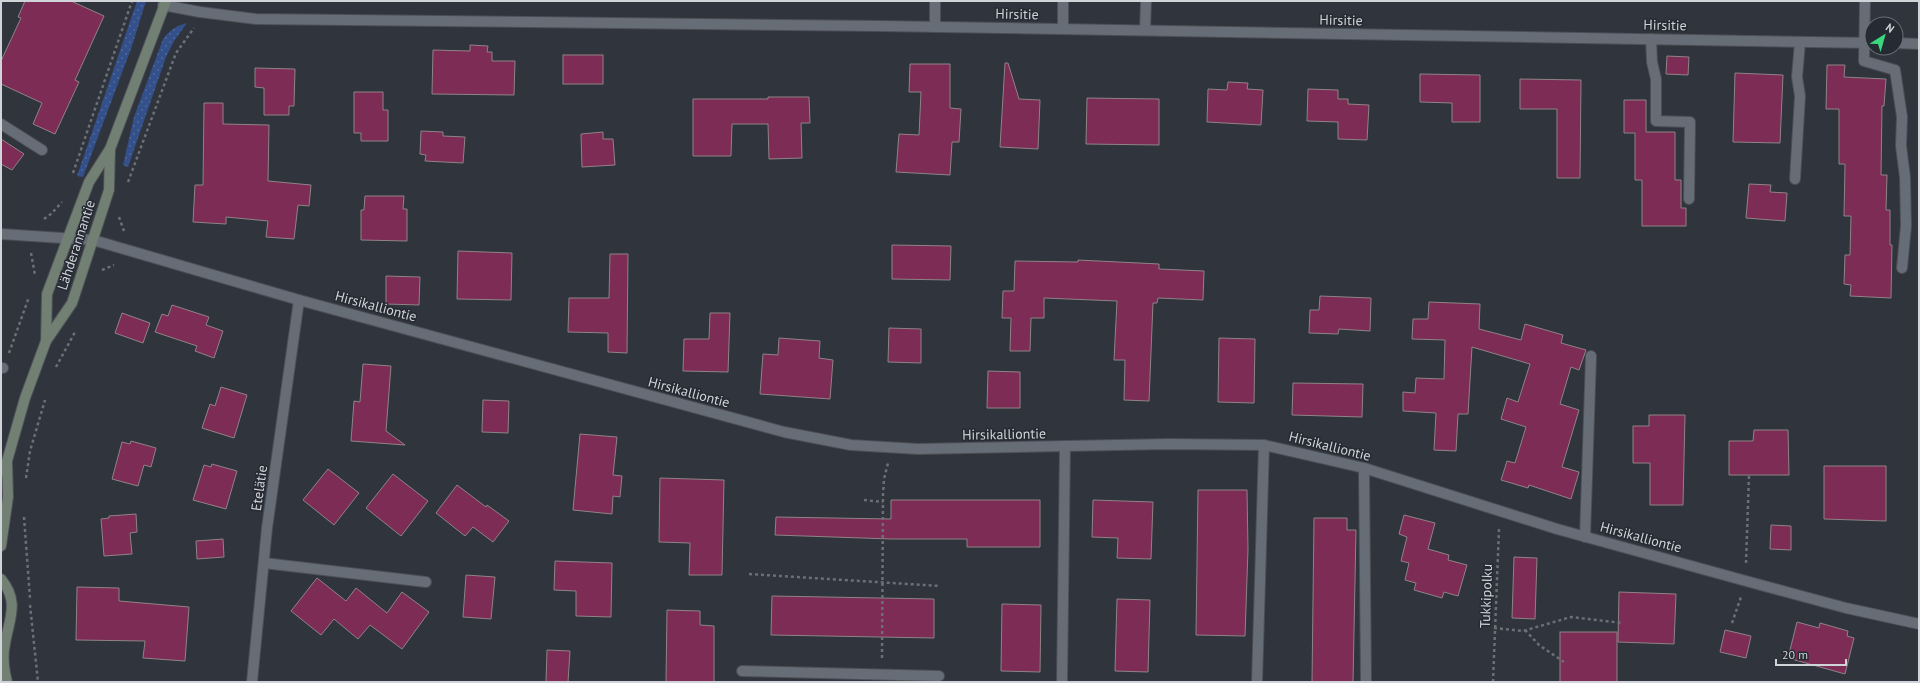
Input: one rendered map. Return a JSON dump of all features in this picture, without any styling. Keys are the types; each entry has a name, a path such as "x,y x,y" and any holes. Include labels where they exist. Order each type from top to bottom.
{"main road":[{"name":"Lähderannantie","path":"46,341 47,294 89,182 110,150 164,2"},
{"name":"Lähderannantie","path":"1,472 7,461 25,398 46,341 72,303 109,190 110,150"},
{"name":"Lähderannantie","path":"1,546 8,497 7,461"},
{"path":"1,579 10,592 12,601 12,614 4,645 7,682"}],"street":[{"path":"934,1 935,27"},
{"path":"1063,1 1063,29"},
{"path":"1144,30 1146,1"},
{"path":"1865,1 1866,16"},
{"name":"Hirsitie","path":"164,2 200,12 256,20 935,27 1864,43"},
{"path":"1651,39 1652,62 1656,79 1656,122 1690,122 1689,200"},
{"path":"1795,179 1800,96 1797,77 1800,42"},
{"path":"1904,43 1919,44"},
{"path":"1865,56 1864,61 1895,70 1902,117 1900,146 1905,177 1906,226 1902,268"},
{"path":"1,124 42,150"},
{"name":"Hirsikalliontie","path":"1,234 93,240 299,300 784,432 851,445 918,449 1065,446 1264,445 1364,468 1499,511 1585,536 1846,608 1919,624"},
{"name":"Etelätie","path":"252,682 264,562 299,300"},
{"path":"1585,536 1591,356"},
{"path":"1257,682 1264,445"},
{"path":"1062,682 1065,446"},
{"path":"1364,468 1366,682"},
{"path":"264,562 426,582"},
{"path":"742,671 939,676"}],"path":[{"path":"72,174 132,1"},
{"path":"127,184 176,53 194,27 200,12"},
{"path":"36,278 30,255 42,219 51,214 64,200"},
{"path":"100,273 103,268 114,265 124,230 118,213"},
{"path":"2,368 31,292"},
{"path":"55,369 76,331"},
{"path":"26,481 30,451 46,394"},
{"path":"882,675 882,502 884,479 892,448"},
{"path":"1732,624 1746,581 1749,475"},
{"path":"864,500 882,502"},
{"name":"Tukkipolku","path":"1493,682 1499,511"},
{"path":"24,512 25,551 38,682"},
{"path":"749,574 940,586"},
{"path":"1494,628 1525,630 1571,618 1622,623"},
{"path":"1525,630 1539,645 1564,662"}],"shaded area":[{"path":"137,1 146,1 132,46 83,177 77,176"},
{"path":"187,23 174,41 166,57 128,167 123,165 134,117 163,39 174,29"}],"building":[{"path":"25,1 71,1 104,16 75,80 79,82 55,134 33,124 42,103 1,84 1,61 21,18 18,17"},
{"path":"470,45 488,46 487,52 492,52 492,61 515,61 514,95 432,94 433,50 470,51"},
{"path":"563,55 603,55 603,84 563,84"},
{"path":"1667,56 1689,57 1688,75 1666,74"},
{"path":"1005,63 1008,63 1019,99 1040,100 1038,149 1000,147"},
{"path":"910,64 950,64 950,108 961,109 959,142 952,142 950,175 896,172 899,134 919,135 921,92 909,92"},
{"path":"1827,65 1845,65 1844,77 1886,79 1884,106 1882,106 1881,175 1887,175 1886,210 1890,210 1890,245 1892,245 1891,298 1850,296 1851,285 1844,284 1845,255 1850,255 1851,216 1844,216 1845,164 1839,164 1839,109 1826,109"},
{"path":"255,68 295,69 294,106 289,106 289,115 264,115 264,88 255,87"},
{"path":"1735,73 1783,75 1780,143 1733,142"},
{"path":"1420,74 1480,75 1480,122 1452,122 1452,103 1420,102"},
{"path":"1520,79 1581,80 1580,178 1557,178 1557,109 1520,109"},
{"path":"1228,82 1248,83 1247,89 1263,90 1261,125 1207,122 1208,89 1227,90"},
{"path":"1308,89 1338,90 1338,99 1348,99 1348,104 1369,105 1367,140 1338,139 1338,122 1307,121"},
{"path":"354,92 383,92 383,110 388,110 388,141 361,141 361,133 354,133"},
{"path":"768,97 809,97 810,123 801,123 802,158 769,159 768,124 732,124 731,156 693,156 693,99 768,99"},
{"path":"1087,98 1159,99 1159,145 1086,144"},
{"path":"1624,100 1646,100 1646,132 1675,132 1675,180 1681,180 1681,208 1686,208 1686,226 1642,226 1642,180 1635,180 1635,133 1624,133"},
{"path":"204,103 223,103 223,124 269,125 268,181 311,185 309,206 298,205 294,239 266,237 268,221 226,217 226,224 193,222 195,185 203,185"},
{"path":"421,131 443,132 443,136 465,137 463,163 425,161 426,155 420,154"},
{"path":"603,132 603,139 613,139 615,165 582,167 581,134"},
{"path":"1,139 24,154 12,170 1,164"},
{"path":"1749,184 1771,185 1770,192 1787,193 1785,221 1746,218"},
{"path":"365,196 404,196 403,209 407,209 407,241 361,240 361,210 364,210"},
{"path":"892,245 951,246 950,280 892,279"},
{"path":"458,251 512,253 511,300 457,299"},
{"path":"610,254 628,254 627,353 608,352 608,333 568,332 569,298 609,298"},
{"path":"1078,260 1159,264 1159,269 1204,271 1203,300 1158,298 1157,303 1153,303 1149,401 1124,400 1125,360 1114,360 1117,301 1044,298 1044,318 1031,318 1030,351 1010,351 1011,318 1002,318 1003,291 1014,291 1015,261 1078,262"},
{"path":"386,276 420,277 419,305 386,304"},
{"path":"1320,296 1371,298 1370,331 1339,329 1338,334 1309,333 1310,310 1319,310"},
{"path":"1429,302 1480,304 1479,329 1521,340 1525,324 1563,335 1561,343 1586,350 1579,370 1571,367 1560,404 1579,410 1562,467 1579,472 1571,499 1529,485 1528,488 1501,480 1507,461 1515,463 1526,427 1501,419 1507,398 1518,402 1530,364 1472,347 1468,414 1458,414 1456,451 1434,450 1436,413 1403,411 1403,392 1415,393 1416,378 1444,379 1445,340 1412,339 1413,319 1428,319"},
{"path":"172,305 209,317 206,325 223,331 214,358 195,351 197,346 155,332 162,314 168,316"},
{"path":"122,313 150,323 143,343 115,333"},
{"path":"710,313 730,313 728,372 683,371 684,339 709,339"},
{"path":"889,328 921,329 921,363 888,362"},
{"path":"779,338 820,341 819,358 833,360 830,399 760,394 763,354 778,355"},
{"path":"1219,338 1255,339 1254,403 1218,402"},
{"path":"363,364 391,366 386,431 405,445 351,441 354,401 360,402"},
{"path":"988,371 1020,372 1020,408 987,408"},
{"path":"1293,383 1363,384 1362,417 1292,415"},
{"path":"221,387 247,395 234,438 202,428 210,404 215,406"},
{"path":"483,400 509,401 508,433 482,432"},
{"path":"1649,415 1685,415 1683,505 1650,505 1650,463 1633,463 1633,426 1649,426"},
{"path":"1754,430 1788,430 1789,475 1729,475 1729,441 1753,441"},
{"path":"580,434 617,437 613,475 622,476 620,497 613,496 612,514 573,510"},
{"path":"131,441 156,448 151,467 144,465 138,486 112,479 122,442 130,444"},
{"path":"212,464 237,471 226,509 193,500 204,465 211,467"},
{"path":"1824,466 1886,466 1886,521 1824,519"},
{"path":"328,469 359,493 334,525 303,500"},
{"path":"393,474 428,501 401,536 366,508"},
{"path":"660,478 724,480 722,575 689,575 690,543 659,542"},
{"path":"457,485 486,507 487,505 509,521 493,542 473,527 465,536 436,513"},
{"path":"1198,490 1247,490 1248,549 1245,636 1196,635"},
{"path":"891,500 1040,500 1040,547 967,547 967,539 891,539 775,535 776,517 891,519"},
{"path":"1093,500 1153,502 1151,559 1117,558 1118,538 1092,537"},
{"path":"136,514 137,532 130,533 132,554 104,556 101,519 109,518 109,516"},
{"path":"1404,515 1435,523 1428,549 1449,555 1448,560 1467,565 1458,596 1444,592 1442,598 1414,590 1416,583 1405,580 1409,563 1401,561 1407,537 1399,534"},
{"path":"1314,518 1347,518 1347,530 1356,530 1353,682 1312,682"},
{"path":"1771,525 1791,526 1791,550 1770,549"},
{"path":"223,539 224,557 197,559 196,541"},
{"path":"1514,557 1537,558 1535,619 1512,618"},
{"path":"555,561 612,563 611,617 576,616 576,591 554,590"},
{"path":"466,575 495,577 491,619 463,617"},
{"path":"317,578 346,601 356,588 387,613 402,592 429,612 402,649 370,625 358,639 334,619 321,635 291,611"},
{"path":"77,587 119,588 119,601 189,607 185,661 143,658 145,641 76,640"},
{"path":"1619,592 1676,594 1674,644 1618,642"},
{"path":"772,596 934,599 934,638 771,635"},
{"path":"1117,599 1150,600 1148,672 1115,671"},
{"path":"1002,604 1041,605 1040,672 1001,671"},
{"path":"667,610 700,611 700,625 714,626 714,682 666,682"},
{"path":"1797,622 1819,628 1820,623 1848,631 1847,636 1854,638 1845,674 1788,658"},
{"path":"1725,630 1751,636 1746,658 1720,652"},
{"path":"1560,632 1617,632 1617,682 1560,682"},
{"path":"547,650 570,651 568,682 546,682"}]}
